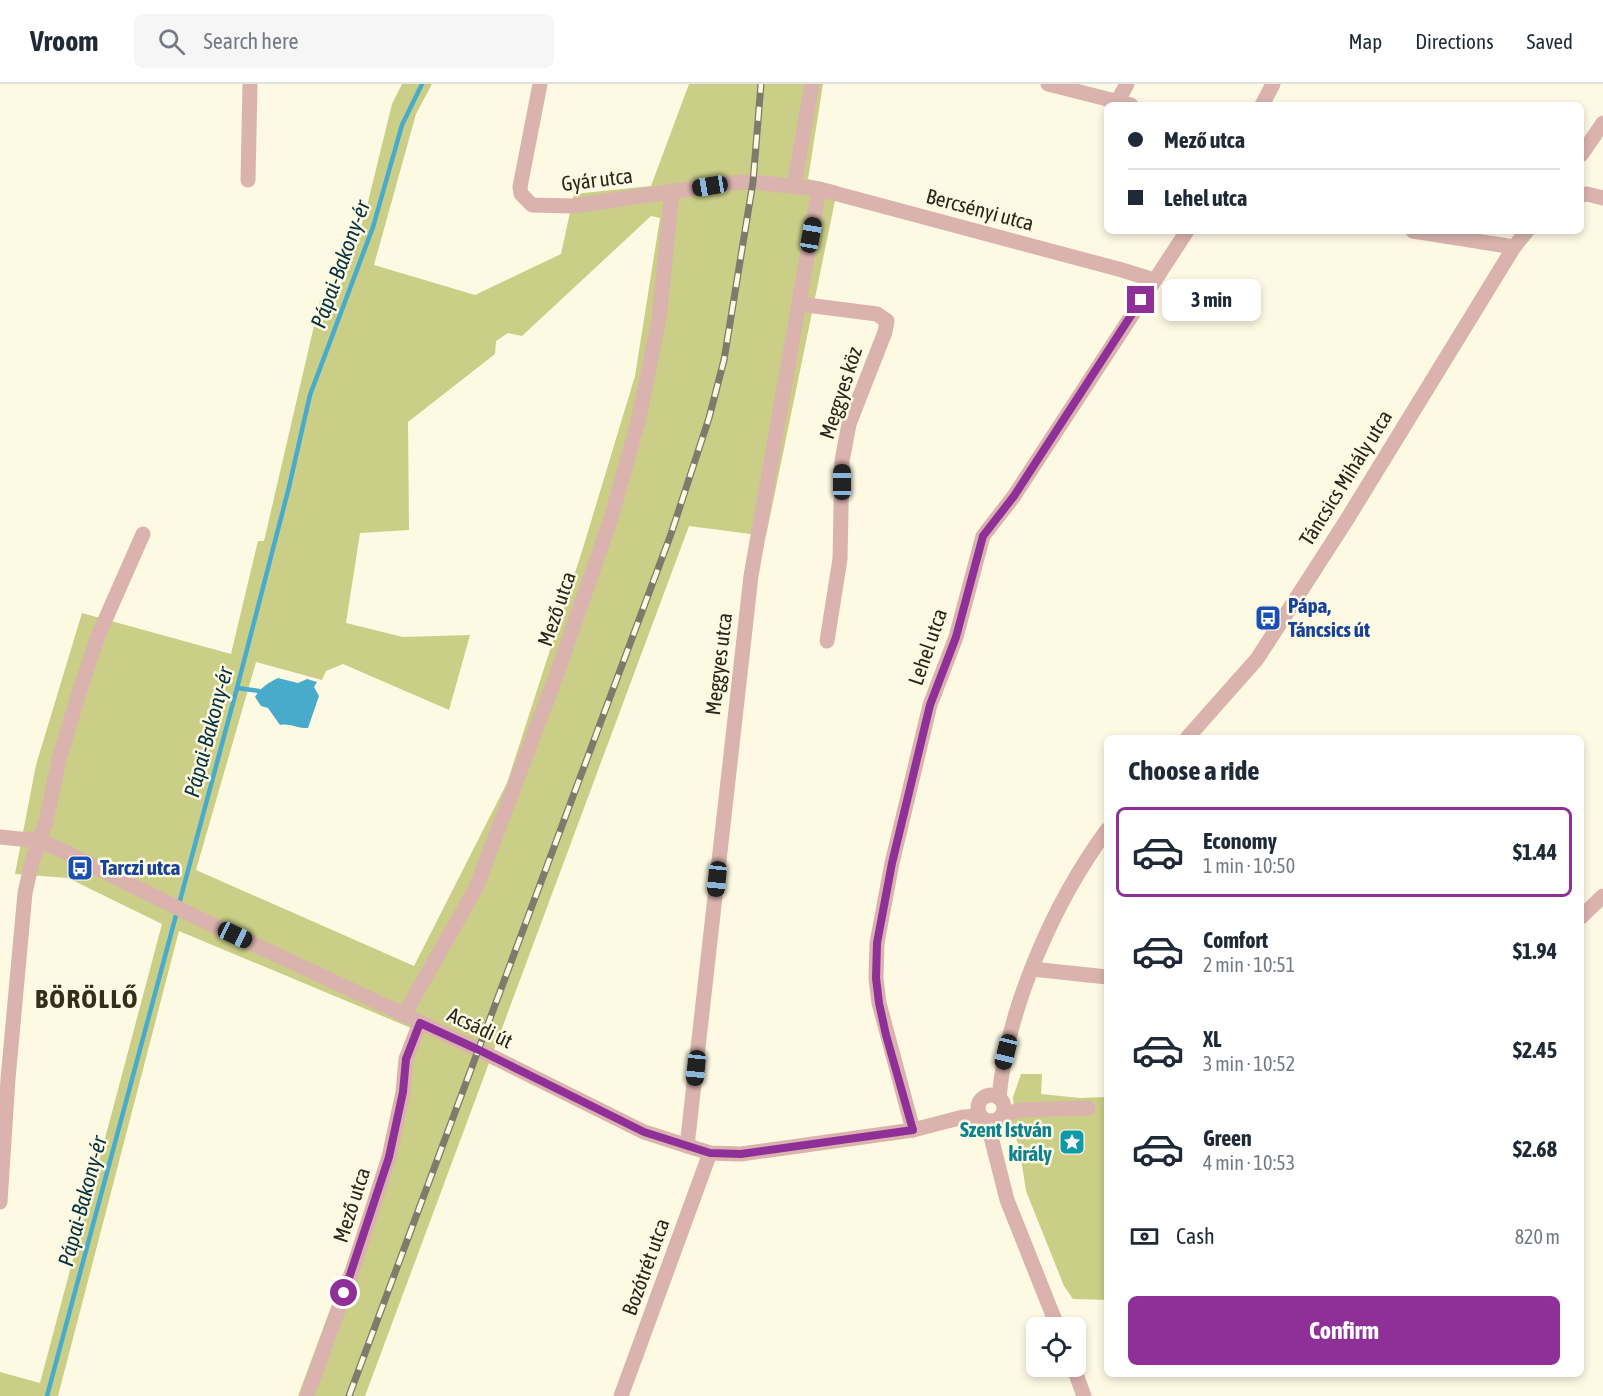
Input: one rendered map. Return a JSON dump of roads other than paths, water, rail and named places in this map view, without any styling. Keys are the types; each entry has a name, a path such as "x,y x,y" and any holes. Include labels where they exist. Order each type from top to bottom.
{"street":[{"path":"248,180 250,84"},
{"name":"Gyár utca","path":"540,84 520,187 521,194 532,205 573,206 730,183 753,182 794,186"},
{"path":"794,186 812,84"},
{"path":"1048,84 1116,102"},
{"path":"1124,102 1127,84"},
{"path":"1264,102 1274,84"},
{"path":"1584,151 1603,123"},
{"name":"Bercsényi utca","path":"794,186 819,189 1154,280"},
{"name":"Meggyes utca","path":"687,1146 750,587 819,189"},
{"name":"Mező utca","path":"404,1015 476,888 558,671 611,518 638,422 659,319 672,191"},
{"path":"1584,194 1603,198"},
{"name":"Lehel utca","path":"913,1130 879,1003 876,978 877,943 892,863 930,705 956,637 983,536 1014,496 1185,234"},
{"path":"1432,234 1514,247"},
{"name":"Táncsics Mihály utca","path":"1190,735 1257,659 1352,511 1514,247 1525,234"},
{"name":"Meggyes köz","path":"799,304 877,314 886,321 885,332 849,424 842,461 840,559 827,641"},
{"path":"0,1202 8,1079 25,893 32,862 40,842 59,760 81,686 98,636 143,534"},
{"path":"1054,1317 1007,1200 994,1143 992,1109 1017,1007 1032,969 1069,889 1104,834"},
{"name":"Acsádi út","path":"0,837 40,842 112,874 166,903 479,1050 644,1132 710,1153 741,1154 913,1130 992,1109"},
{"path":"1584,914 1603,896"},
{"path":"1032,969 1104,977"},
{"name":"Mező utca","path":"307,1396 389,1157 403,1092 406,1059 420,1023"},
{"path":"992,1109 1088,1108"},
{"name":"Bozótrét utca","path":"621,1396 710,1153"},
{"path":"1076,1377 1084,1396"}],"water":[{"path":"278,678 298,683 307,679 317,682 314,687 319,696 308,728 280,725 268,708 261,706 255,697 265,686"}],"waterway":[{"name":"Pápai-Bakony-ér","path":"47,1396 237,688 289,487 310,395 373,227 402,125 422,84"},
{"path":"237,688 259,691"}],"railway":[{"path":"349,1396 671,534 709,418 724,360 753,182 761,84"}],"place":[{"name":"Pápa, Táncsics út","path":"1268,618"},
{"name":"Tarczi utca","path":"80,868"},
{"name":"Szent István király","path":"1072,1142"}],"district":[{"name":"BÖRÖLLŐ","path":"87,999"}]}
